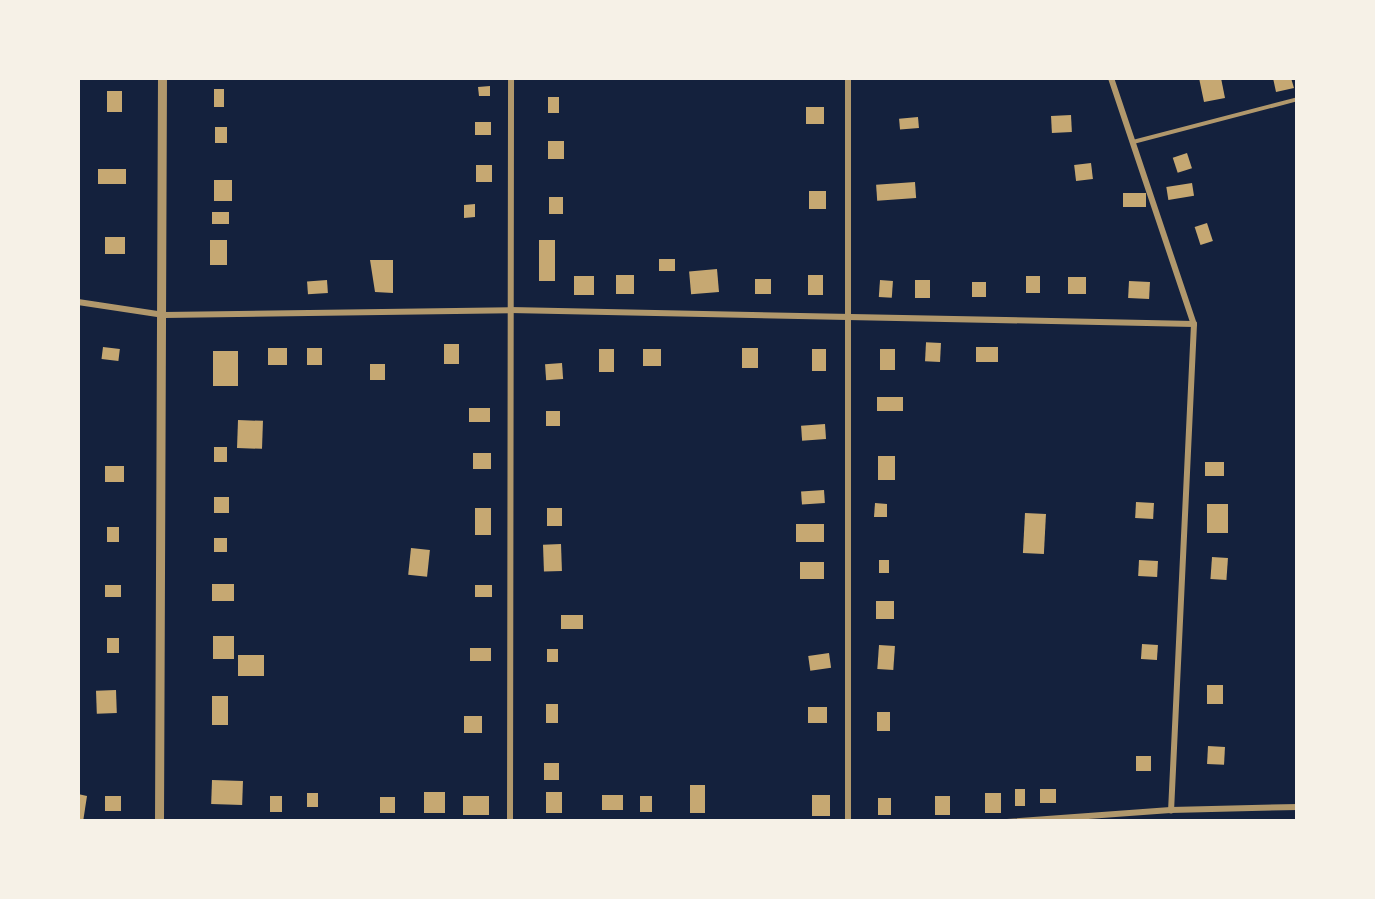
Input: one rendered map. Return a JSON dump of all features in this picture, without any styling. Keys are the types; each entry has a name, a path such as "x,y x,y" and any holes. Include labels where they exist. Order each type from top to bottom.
{"street":[{"path":"159,822 162,78"},
{"path":"510,822 512,78"},
{"path":"848,78 848,822"},
{"path":"1111,78 1194,324 1171,810"},
{"path":"78,302 164,315 510,310 1194,324"},
{"path":"1007,822 1171,810 1298,807"}],"lane":[{"path":"1133,142 1298,100"}],"building":[{"path":"1199,78 1221,78 1225,98 1204,102"},
{"path":"1273,78 1291,78 1294,88 1276,92"},
{"path":"490,86 490,96 479,96 478,87"},
{"path":"214,89 224,89 224,107 214,107"},
{"path":"107,91 122,91 122,112 107,112"},
{"path":"548,97 559,97 559,113 548,113"},
{"path":"806,107 824,107 824,124 806,124"},
{"path":"1071,115 1072,132 1052,133 1051,116"},
{"path":"918,117 919,128 900,130 899,119"},
{"path":"475,122 491,122 491,135 475,135"},
{"path":"215,127 227,127 227,143 215,143"},
{"path":"548,141 564,141 564,159 548,159"},
{"path":"1187,153 1192,168 1178,173 1173,158"},
{"path":"1091,163 1093,179 1076,181 1074,165"},
{"path":"476,165 492,165 492,182 476,182"},
{"path":"98,169 126,169 126,184 98,184"},
{"path":"214,180 232,180 232,201 214,201"},
{"path":"915,182 916,198 877,201 876,185"},
{"path":"1192,183 1194,196 1168,200 1166,187"},
{"path":"809,191 826,191 826,209 809,209"},
{"path":"1123,193 1146,193 1146,207 1123,207"},
{"path":"549,197 563,197 563,214 549,214"},
{"path":"475,204 475,217 464,218 464,205"},
{"path":"212,212 229,212 229,224 212,224"},
{"path":"1207,223 1213,241 1201,245 1195,227"},
{"path":"105,237 125,237 125,254 105,254"},
{"path":"210,240 227,240 227,265 210,265"},
{"path":"539,240 555,240 555,281 539,281"},
{"path":"659,259 675,259 675,271 659,271"},
{"path":"370,260 393,260 393,293 375,292"},
{"path":"717,269 719,292 691,294 689,271"},
{"path":"616,275 634,275 634,294 616,294"},
{"path":"808,275 823,275 823,295 808,295"},
{"path":"574,276 594,276 594,295 574,295"},
{"path":"1026,276 1040,276 1040,293 1026,293"},
{"path":"1068,277 1086,277 1086,294 1068,294"},
{"path":"755,279 771,279 771,294 755,294"},
{"path":"327,280 328,293 308,294 307,281"},
{"path":"880,280 893,281 892,298 879,297"},
{"path":"915,280 930,280 930,298 915,298"},
{"path":"1129,281 1150,282 1149,299 1128,298"},
{"path":"972,282 986,282 986,297 972,297"},
{"path":"926,342 941,343 940,362 925,361"},
{"path":"444,344 459,344 459,364 444,364"},
{"path":"103,347 120,349 118,361 102,359"},
{"path":"976,347 998,347 998,362 976,362"},
{"path":"268,348 287,348 287,365 268,365"},
{"path":"307,348 322,348 322,365 307,365"},
{"path":"742,348 758,348 758,368 742,368"},
{"path":"599,349 614,349 614,372 599,372"},
{"path":"643,349 661,349 661,366 643,366"},
{"path":"812,349 826,349 826,371 812,371"},
{"path":"880,349 895,349 895,370 880,370"},
{"path":"213,351 238,351 238,386 213,386"},
{"path":"562,363 563,379 546,380 545,364"},
{"path":"370,364 385,364 385,380 370,380"},
{"path":"877,397 903,397 903,411 877,411"},
{"path":"469,408 490,408 490,422 469,422"},
{"path":"546,411 560,411 560,426 546,426"},
{"path":"238,420 263,421 262,449 237,448"},
{"path":"825,424 826,439 802,441 801,426"},
{"path":"214,447 227,447 227,462 214,462"},
{"path":"473,453 491,453 491,469 473,469"},
{"path":"878,456 895,456 895,480 878,480"},
{"path":"1205,462 1224,462 1224,476 1205,476"},
{"path":"105,466 124,466 124,482 105,482"},
{"path":"824,490 825,503 802,505 801,492"},
{"path":"214,497 229,497 229,513 214,513"},
{"path":"1136,502 1154,503 1153,519 1135,518"},
{"path":"875,503 887,504 887,517 874,517"},
{"path":"1207,504 1228,504 1228,533 1207,533"},
{"path":"475,508 491,508 491,535 475,535"},
{"path":"547,508 562,508 562,526 547,526"},
{"path":"1025,513 1046,514 1044,554 1023,553"},
{"path":"796,524 824,524 824,542 796,542"},
{"path":"107,527 119,527 119,542 107,542"},
{"path":"214,538 227,538 227,552 214,552"},
{"path":"561,544 562,571 544,572 543,545"},
{"path":"411,548 430,550 427,577 408,575"},
{"path":"1212,557 1228,558 1226,580 1210,579"},
{"path":"879,560 889,560 889,573 879,573"},
{"path":"1139,560 1158,561 1157,577 1138,576"},
{"path":"800,562 824,562 824,579 800,579"},
{"path":"212,584 234,584 234,601 212,601"},
{"path":"105,585 121,585 121,597 105,597"},
{"path":"475,585 492,585 492,597 475,597"},
{"path":"876,601 894,601 894,619 876,619"},
{"path":"561,615 583,615 583,629 561,629"},
{"path":"213,636 234,636 234,659 213,659"},
{"path":"107,638 119,638 119,653 107,653"},
{"path":"1142,644 1158,645 1157,660 1141,659"},
{"path":"879,645 895,646 893,670 877,669"},
{"path":"470,648 491,648 491,661 470,661"},
{"path":"547,649 558,649 558,662 547,662"},
{"path":"829,653 831,668 810,671 808,656"},
{"path":"238,655 264,655 264,676 238,676"},
{"path":"1207,685 1223,685 1223,704 1207,704"},
{"path":"116,690 117,713 97,714 96,691"},
{"path":"212,696 228,696 228,725 212,725"},
{"path":"546,704 558,704 558,723 546,723"},
{"path":"808,707 827,707 827,723 808,723"},
{"path":"877,712 890,712 890,731 877,731"},
{"path":"464,716 482,716 482,733 464,733"},
{"path":"1208,746 1225,747 1224,765 1207,764"},
{"path":"1136,756 1151,756 1151,771 1136,771"},
{"path":"544,763 559,763 559,780 544,780"},
{"path":"212,780 243,781 242,805 211,804"},
{"path":"690,785 705,785 705,813 690,813"},
{"path":"1015,789 1025,789 1025,806 1015,806"},
{"path":"1040,789 1056,789 1056,803 1040,803"},
{"path":"424,792 445,792 445,813 424,813"},
{"path":"546,792 562,792 562,813 546,813"},
{"path":"307,793 318,793 318,807 307,807"},
{"path":"985,793 1001,793 1001,813 985,813"},
{"path":"78,794 87,796 83,822 78,822"},
{"path":"602,795 623,795 623,810 602,810"},
{"path":"812,795 830,795 830,816 812,816"},
{"path":"105,796 121,796 121,811 105,811"},
{"path":"270,796 282,796 282,812 270,812"},
{"path":"463,796 489,796 489,815 463,815"},
{"path":"640,796 652,796 652,812 640,812"},
{"path":"935,796 950,796 950,815 935,815"},
{"path":"380,797 395,797 395,813 380,813"},
{"path":"878,798 891,798 891,815 878,815"}]}
